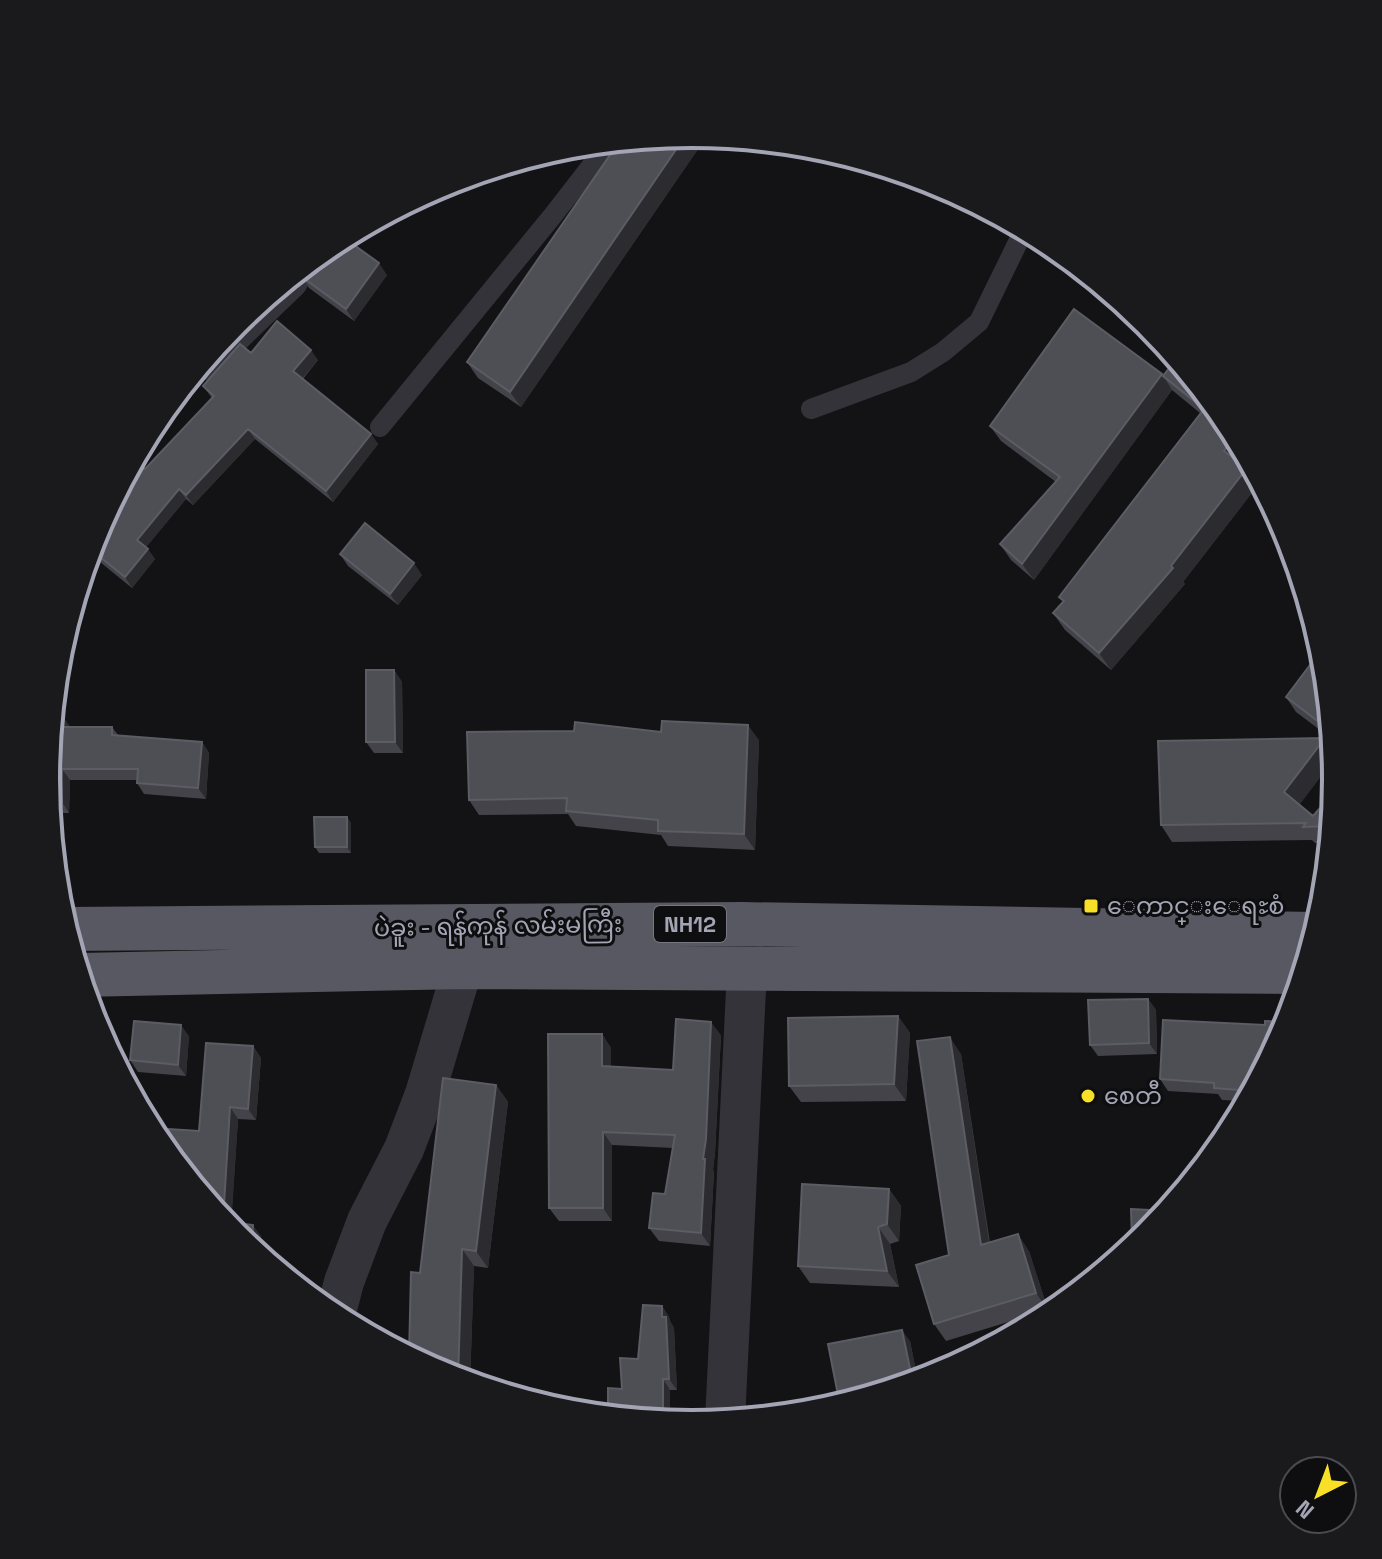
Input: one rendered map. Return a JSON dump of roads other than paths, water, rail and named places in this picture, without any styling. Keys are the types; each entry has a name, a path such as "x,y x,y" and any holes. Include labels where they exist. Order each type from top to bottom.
{"highway":[{"name":"ပဲခူး - ရန်ကုန် လမ်းမကြီး","path":"78,929 742,924 1302,934"},
{"name":"ပဲခူး - ရန်ကုန် လမ်းမကြီး","path":"91,975 463,967 1292,972"}],"street":[{"path":"339,1303 367,1221 404,1149 425,1094 463,967"},
{"path":"726,1409 747,969"}],"lane":[{"path":"380,427 599,156"},
{"path":"811,409 911,372 943,352 979,322 1019,241"}],"place":[{"name":"ေကာင္းေရႊစံ","path":"1091,906"},
{"name":"စေတီ","path":"1088,1096"}]}
